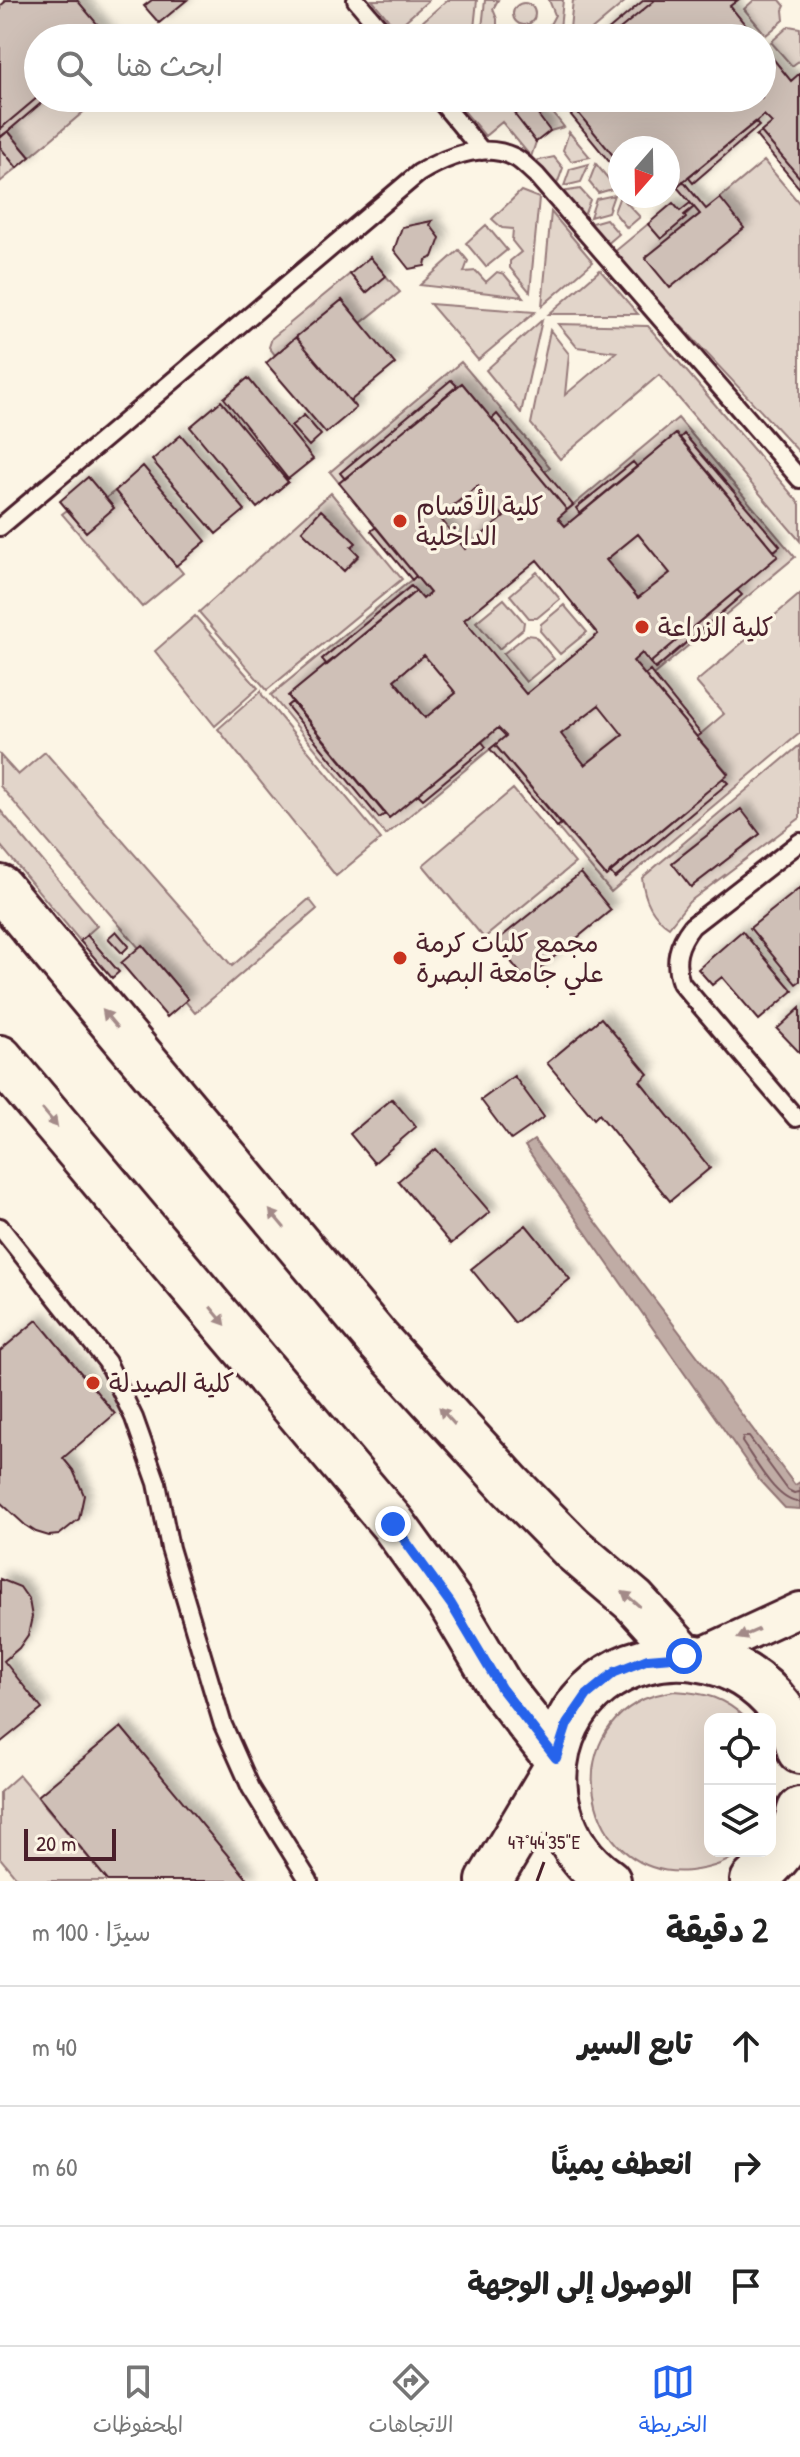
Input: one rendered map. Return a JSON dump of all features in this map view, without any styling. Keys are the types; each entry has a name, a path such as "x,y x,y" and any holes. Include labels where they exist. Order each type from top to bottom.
{"street":[{"path":"0,888 377,1339 574,1550 634,1601 690,1656"},
{"path":"0,1058 393,1524 451,1604 501,1688 555,1765 557,1809 571,1843 594,1871 608,1881"},
{"path":"690,1656 800,1609"},
{"path":"489,1881 555,1765 567,1724 587,1695 615,1672 648,1659 690,1656 728,1665 758,1683 781,1707 800,1751"},
{"path":"753,1881 777,1859 796,1827 800,1810"}],"lane":[{"path":"356,0 376,24"},
{"path":"450,112 482,151"},
{"path":"0,527 419,173 438,162 482,151 500,151 518,159 536,175 800,479"},
{"path":"796,1118 681,983 676,963 678,949 692,926 800,842"},
{"path":"0,1227 107,1362 134,1418 157,1483 170,1548 223,1725 251,1788 309,1881"}],"shaded area":[{"path":"372,0 429,0 402,24 392,24"},
{"path":"447,0 477,0 474,24 420,24"},
{"path":"485,0 498,0 493,9 497,24 482,24"},
{"path":"549,0 563,0 560,24 550,24 555,15"},
{"path":"573,0 627,0 599,24 570,24"},
{"path":"754,0 780,0 785,6 784,20 776,27 776,24 757,24 744,9"},
{"path":"524,3 534,10 532,22 516,22 513,14 516,6"},
{"path":"789,26 800,28 800,60 792,66 776,48 776,38"},
{"path":"30,112 83,112 30,157 8,131"},
{"path":"465,112 518,112 515,114 536,142 531,157 502,122 485,136"},
{"path":"535,112 552,112 564,127 550,131"},
{"path":"569,132 590,157 571,161 563,150"},
{"path":"0,147 17,168 0,182"},
{"path":"554,157 563,168 556,187 535,161"},
{"path":"764,161 800,204 800,453 613,253 648,224 661,238 694,207 700,214 646,258 670,287 720,198"},
{"path":"589,164 581,182 564,186 570,169"},
{"path":"596,164 608,178 608,190 598,193 589,182"},
{"path":"580,189 590,200 583,218 561,192"},
{"path":"521,191 539,198 530,292 510,268 510,261 521,252 512,241 513,229 502,228 492,219"},
{"path":"608,196 609,208 608,212 590,217 596,199"},
{"path":"616,208 631,208 640,217 627,228 614,212"},
{"path":"551,212 593,262 542,306"},
{"path":"606,219 619,234 606,245 588,224"},
{"path":"486,225 507,250 486,267 466,243"},
{"path":"459,250 468,261 464,272 476,271 486,282 497,272 504,274 523,297 420,285"},
{"path":"600,270 638,314 549,314"},
{"path":"350,274 366,293 386,276 400,292 361,323 342,300 275,355 269,347 272,338"},
{"path":"430,304 535,312 478,360"},
{"path":"542,320 521,413 486,370"},
{"path":"558,324 648,326 800,504 800,541 659,375 560,459 531,424 550,330 569,354 565,395 616,352 577,347"},
{"path":"461,362 550,467 544,472 497,415 492,419 462,383 457,386 451,380 341,473 345,479 339,483 330,472"},
{"path":"678,418 795,557 653,675 650,671 645,675 633,661 642,653 656,669 741,596 737,590 780,546 684,434 680,438 676,434 637,467 633,462 577,508 580,514 565,526 558,518"},
{"path":"478,486 504,517 465,549 439,517"},
{"path":"115,491 183,573 142,607 62,514 67,510 86,531 114,508 106,498"},
{"path":"331,493 402,579 267,690 199,612","holes":["322,511 355,542 351,547 359,556 344,571 302,531"]},
{"path":"638,534 670,573 638,598 606,560"},
{"path":"537,572 560,599 537,618 529,618 510,595"},
{"path":"416,576 430,593 423,599 410,586 322,659 327,665 289,696 292,702 287,706 379,818 385,814 389,818 418,794 423,799 486,747 482,742 498,728 506,736 386,835 271,695"},
{"path":"800,594 800,733 611,892 557,827 561,824 605,875 610,872 615,878 727,783 723,778 728,773 697,737 724,714 696,682"},
{"path":"504,599 524,622 523,629 499,649 476,622"},
{"path":"564,605 587,632 560,654 540,631 541,624"},
{"path":"195,616 258,688 215,726 155,651"},
{"path":"527,635 535,636 554,659 526,682 503,654"},
{"path":"424,655 456,693 425,718 394,680"},
{"path":"261,691 381,839 336,876 218,729"},
{"path":"599,705 623,735 585,765 561,734"},
{"path":"800,745 800,818 689,902 669,927 650,906 642,878","holes":["740,810 760,834 691,887 673,862"]},
{"path":"45,752 232,966 309,899 317,909 195,1013 185,1001 188,999 143,946 139,948 0,786 0,755 18,775"},
{"path":"513,789 575,863 484,938 423,865"},
{"path":"0,810 97,926 80,941 0,845"},
{"path":"674,1691 696,1693 714,1698 739,1713 704,1713 704,1857 733,1857 717,1865 690,1871 656,1868 628,1854 608,1832 596,1805 593,1775 599,1745 616,1719 655,1695"},
{"path":"19,1775 108,1881 19,1881 0,1858 0,1792"}],"water":[{"path":"534,1140 795,1485 800,1482 800,1509 785,1508 760,1481 525,1146"}],"building":[{"path":"77,0 97,24 24,24 24,109 0,129 0,6 5,2"},
{"path":"152,0 187,0 159,23 144,6"},
{"path":"644,0 655,0 626,24 616,24"},
{"path":"655,0 738,0 730,6 745,24 626,24"},
{"path":"776,62 791,81 800,73 800,178 761,132 772,123 764,115 680,184 680,136 608,136 608,149 577,112 776,112"},
{"path":"24,109 24,112 31,112 0,138 0,129"},
{"path":"518,112 536,112 550,131 536,142 515,115"},
{"path":"568,112 577,112 608,149 608,160"},
{"path":"755,122 759,126 693,183 688,177"},
{"path":"8,131 30,157 17,168 0,147 0,137"},
{"path":"761,132 800,178 800,189 756,136"},
{"path":"683,181 706,209 720,198 744,228 670,288 645,258 700,214 680,191"},
{"path":"690,203 694,207 661,239 648,224 667,208 680,211"},
{"path":"432,221 430,225 440,238 433,257 426,260 425,266 409,269 394,250 402,227"},
{"path":"370,257 386,276 366,293 350,274"},
{"path":"342,300 395,364 350,401 296,337"},
{"path":"296,337 356,408 326,433 266,363"},
{"path":"248,378 313,459 288,479 224,398"},
{"path":"451,380 457,386 345,479 340,473"},
{"name":"كلية الزراعة","path":"462,383 567,510 558,518 565,526 676,434 778,556 650,663 642,653 633,661 728,774 606,876 495,745 506,736 498,728 389,818 288,696 416,591 423,599 430,593 339,483","holes":["478,486 504,517 465,549 439,517","638,534 670,573 638,598 606,560","537,560 598,634 526,694 464,620","424,655 456,693 425,718 394,680","599,705 623,735 585,765 561,734"]},
{"path":"221,401 288,482 257,508 190,427"},
{"path":"497,414 573,505 567,510 492,419"},
{"path":"304,415 321,435 309,446 291,426"},
{"path":"684,434 780,546 774,551 680,438"},
{"path":"181,435 245,510 216,534 152,460"},
{"path":"633,462 637,467 580,514 576,508"},
{"path":"143,466 206,541 176,566 115,491"},
{"path":"88,477 114,508 86,532 60,501"},
{"path":"321,510 356,543 351,547 359,555 344,571 302,531"},
{"path":"376,527 416,576 412,580 371,531"},
{"path":"411,586 416,591 327,665 322,659"},
{"path":"737,590 742,595 655,669 650,663"},
{"path":"650,671 701,734 697,737 645,675"},
{"path":"292,702 385,814 379,818 287,706"},
{"path":"482,742 486,747 423,799 418,794"},
{"path":"495,745 561,824 557,827 490,749"},
{"path":"723,778 728,783 615,878 610,872"},
{"path":"741,809 760,834 691,887 672,863"},
{"path":"581,873 611,910 526,980 495,942"},
{"path":"800,888 800,981 796,984 750,928"},
{"path":"116,931 129,946 122,953 108,938"},
{"path":"742,931 793,991 759,1020 722,977 712,985 698,969"},
{"path":"87,935 119,972 112,978 80,941"},
{"path":"142,945 188,999 167,1017 121,963"},
{"path":"800,1008 800,1053 777,1029"},
{"path":"601,1018 648,1074 640,1081 710,1168 670,1201 599,1114 594,1119 547,1063"},
{"path":"514,1076 544,1117 511,1140 481,1100"},
{"path":"392,1099 416,1127 374,1163 350,1134"},
{"path":"436,1149 490,1212 451,1244 398,1181"},
{"path":"526,1225 570,1279 515,1323 471,1269"},
{"path":"37,1320 115,1414 63,1458 73,1470 84,1495 79,1519 59,1535 49,1536 25,1525 0,1502 0,1351"},
{"path":"0,1579 20,1587 29,1600 32,1617 28,1635 4,1661 42,1709 0,1743"},
{"path":"121,1727 249,1881 108,1881 38,1796"}],"place":[{"name":"كلية الأقسام الداخلية","path":"400,521"},
{"name":"كلية الزراعة","path":"642,627"},
{"name":"مجمع كليات كرمة علي جامعة البصرة","path":"400,958"},
{"name":"كلية الصيدلة","path":"93,1383"}],"route":[{"path":"393,1524 451,1604 501,1688 556,1758 567,1724 587,1695 615,1672 648,1659 684,1656"}]}
